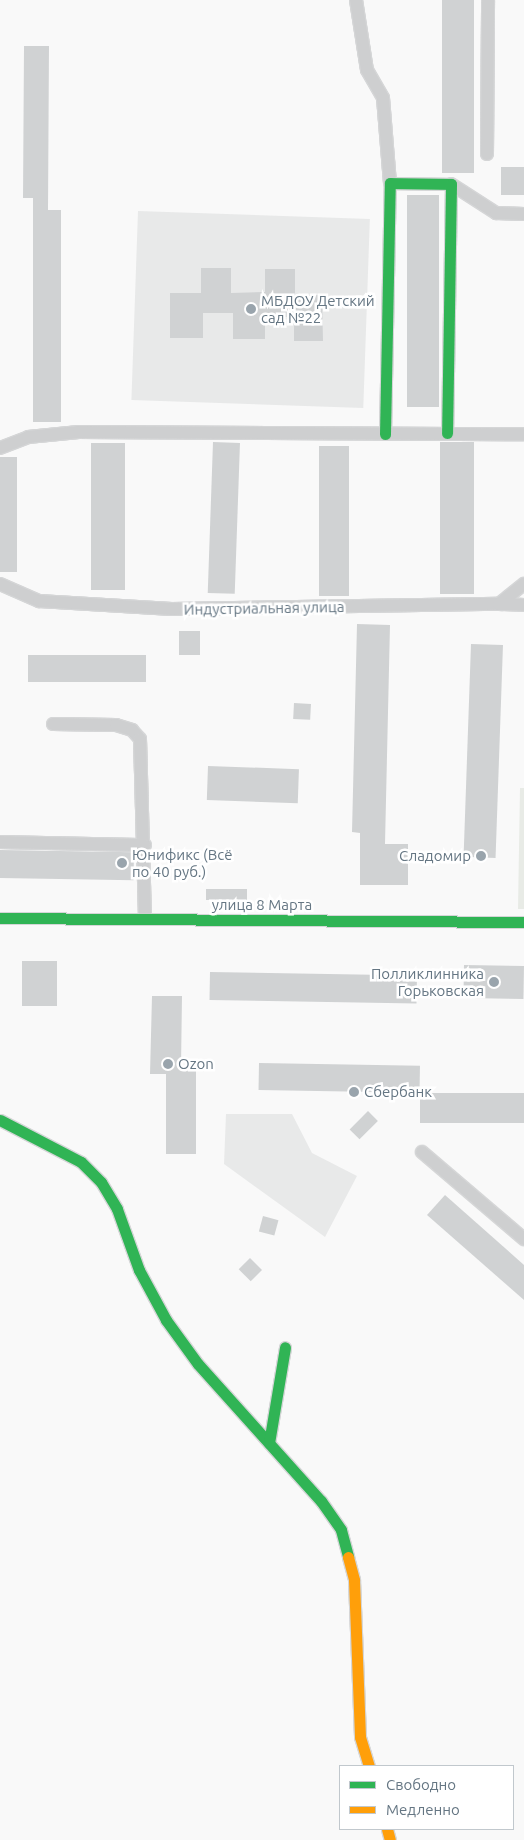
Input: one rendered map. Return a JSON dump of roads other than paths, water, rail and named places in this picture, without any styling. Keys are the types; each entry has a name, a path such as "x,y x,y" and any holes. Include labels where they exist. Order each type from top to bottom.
{"street":[{"path":"356,0 367,70 384,106 390,182 385,434"},
{"path":"487,154 488,0"},
{"path":"390,182 451,184 496,213 524,214"},
{"path":"447,433 451,184"},
{"path":"0,448 28,437 78,432 524,434"},
{"name":"Индустриальная улица","path":"0,584 38,602 172,610 499,604 524,606"},
{"path":"499,604 524,584"},
{"path":"53,724 116,725 132,730 140,739 145,845 145,919"},
{"path":"0,842 145,845"},
{"name":"улица 8 Марта","path":"0,918 524,922"},
{"path":"0,1120 81,1162 102,1182 117,1209 138,1270 166,1320 198,1364 269,1444 341,1530 354,1580 357,1700 360,1737 369,1765"},
{"path":"422,1152 524,1239"},
{"path":"269,1444 285,1347"}],"place":[{"name":"МБДОУ Детский сад №22","path":"251,309"},
{"name":"Сладомир","path":"481,856"},
{"name":"Юнификс (Всё по 40 руб.)","path":"122,863"},
{"name":"Полликлинника Горьковская","path":"494,982"},
{"name":"Ozon","path":"168,1064"},
{"name":"Сбербанк","path":"354,1092"}]}
